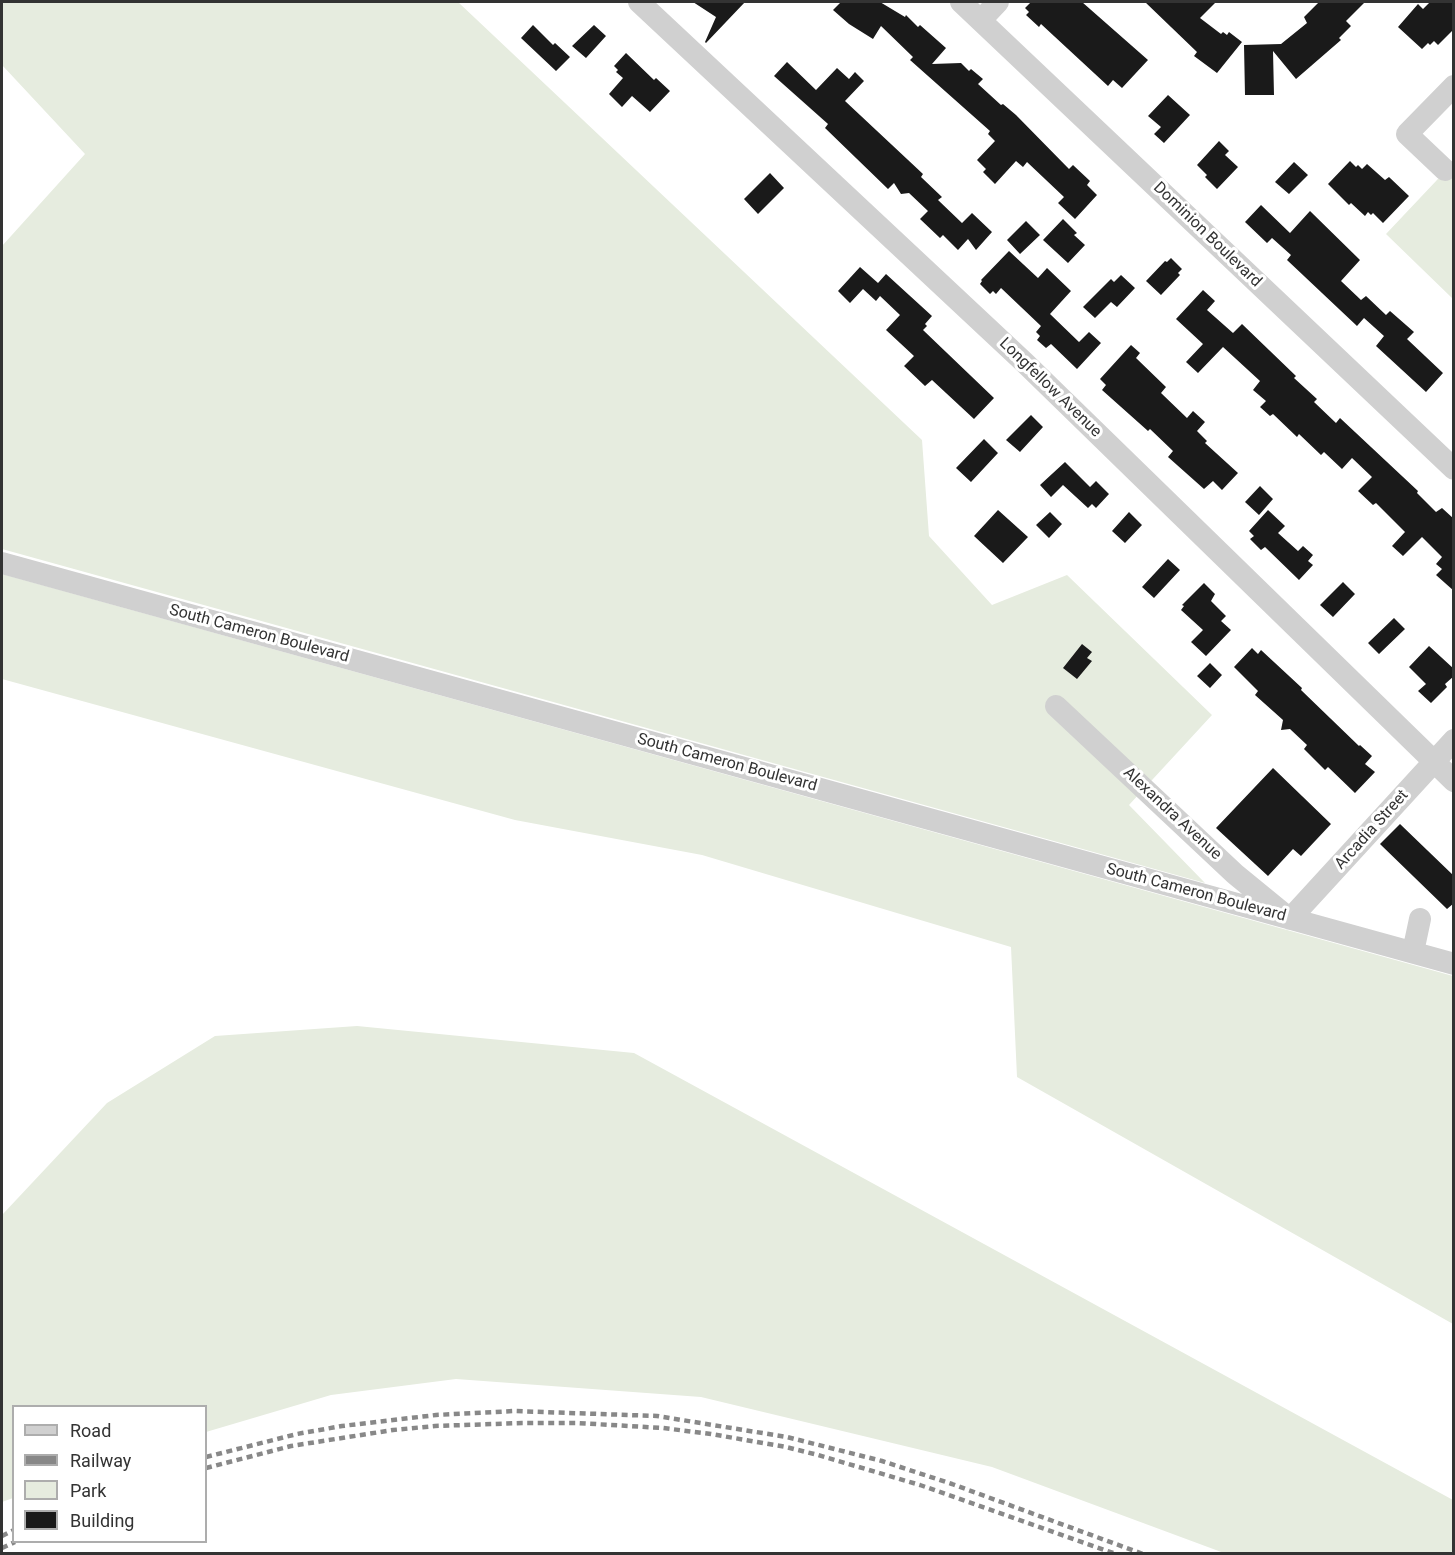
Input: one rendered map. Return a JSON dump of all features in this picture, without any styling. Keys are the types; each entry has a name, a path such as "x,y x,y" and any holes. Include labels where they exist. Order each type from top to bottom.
{"street":[{"name":"Longfellow Avenue","path":"639,2 1025,363 1454,781"},
{"name":"Dominion Boulevard","path":"961,2 1454,469"},
{"path":"981,20 998,2"},
{"path":"1445,170 1407,134 1454,86"},
{"name":"South Cameron Boulevard","path":"2,563 1454,964"},
{"name":"Alexandra Avenue","path":"1056,706 1235,873 1290,919"},
{"name":"Arcadia Street","path":"1290,919 1356,860 1433,762 1454,740"},
{"path":"1413,952 1420,919"}],"green space":[{"path":"2,2 458,2 922,440 929,536 992,605 1067,575 1212,715 1129,805 1205,883 2,549 2,246 85,154 2,65"},
{"path":"1453,163 1453,299 1386,234"},
{"path":"2,574 1453,976 1453,1324 1017,1077 1011,947 702,855 515,820 2,679"},
{"path":"357,1026 634,1053 1453,1500 1453,1553 1224,1553 992,1467 701,1397 456,1379 331,1395 207,1432 207,1405 12,1405 12,1498 2,1502 2,1215 107,1103 215,1036"}],"building":[{"path":"693,2 745,2 706,43 716,17"},
{"path":"841,2 880,2 905,17 906,15 918,27 920,25 946,48 932,64 961,63 969,71 971,69 983,79 978,84 1016,115 1069,169 1073,165 1090,181 1087,185 1097,195 1075,219 1058,203 1064,197 1027,162 1023,167 1016,161 995,184 983,172 986,169 977,160 995,141 988,134 990,131 910,60 913,57 881,26 873,39 849,24 833,10"},
{"path":"1031,2 1082,2 1148,60 1122,88 1113,80 1108,86 1041,24 1039,27 1026,15 1029,12 1025,8"},
{"path":"1145,2 1216,2 1200,18 1221,34 1223,32 1227,35 1229,32 1242,42 1217,73 1194,56 1197,52"},
{"path":"1319,2 1365,2 1346,21 1351,26 1339,38 1341,40 1296,79 1273,51 1274,95 1245,95 1244,45 1281,44 1307,23 1304,17"},
{"path":"1430,2 1454,2 1454,29 1438,45 1434,41 1422,49 1398,27 1418,4 1423,9"},
{"path":"533,25 553,45 555,43 570,57 556,71 521,38"},
{"path":"594,25 606,36 586,58 572,46"},
{"path":"626,53 654,80 656,78 670,91 650,112 632,96 622,107 609,94 623,78 616,72 618,70 614,66"},
{"path":"787,62 816,90 837,68 849,79 855,72 864,81 845,101 923,174 921,177 942,197 938,200 962,223 972,213 992,232 976,250 968,239 958,250 943,235 940,238 920,219 928,211 909,193 901,194 894,183 888,189 825,128 828,124 774,76"},
{"path":"1168,95 1190,115 1164,143 1154,134 1161,127 1148,116"},
{"path":"1219,141 1229,151 1225,155 1238,167 1217,189 1197,165"},
{"path":"1350,161 1362,169 1367,164 1385,180 1389,177 1409,196 1383,223 1373,213 1371,215 1368,212 1365,216 1351,203 1349,205 1328,184"},
{"path":"1294,162 1308,175 1289,194 1275,182"},
{"path":"770,173 784,188 758,214 744,199"},
{"path":"1261,205 1290,233 1310,211 1360,260 1341,281 1361,300 1366,296 1386,315 1390,311 1414,332 1407,339 1443,373 1426,392 1376,346 1384,336 1364,318 1357,326 1287,260 1291,255 1272,238 1267,243 1245,222"},
{"path":"1063,219 1077,233 1074,235 1085,245 1068,263 1043,240"},
{"path":"1026,221 1040,235 1020,254 1007,240"},
{"path":"1009,251 1038,278 1047,268 1071,291 1050,314 1079,342 1089,332 1101,343 1077,369 1051,344 1046,348 1037,340 1040,336 1036,332 1041,326 1001,288 996,294 993,291 990,294 980,284 981,280"},
{"path":"1171,258 1182,269 1178,273 1180,275 1161,295 1146,281 1165,261"},
{"path":"860,267 878,283 886,274 932,316 923,330 994,398 974,419 932,380 925,386 904,366 914,356 886,330 900,315 880,296 876,301 863,289 850,303 838,291"},
{"path":"1121,275 1135,288 1117,307 1111,302 1095,318 1083,307 1111,279 1114,282"},
{"path":"1203,290 1215,301 1207,310 1233,333 1242,324 1296,376 1294,378 1317,399 1314,402 1336,423 1340,418 1418,491 1417,493 1436,512 1442,508 1454,519 1454,591 1436,575 1442,569 1436,564 1442,557 1422,537 1403,556 1392,546 1405,532 1376,503 1373,505 1358,491 1372,477 1352,458 1342,469 1324,452 1321,455 1299,434 1297,437 1273,414 1270,416 1260,407 1266,401 1253,390 1260,381 1223,347 1198,373 1186,362 1203,344 1176,319"},
{"path":"1131,345 1140,353 1136,358 1166,387 1161,393 1187,418 1193,411 1205,422 1197,431 1207,441 1205,443 1238,473 1222,490 1213,481 1204,489 1168,457 1173,451 1102,390 1106,385 1100,379"},
{"path":"1031,415 1043,427 1020,452 1006,440"},
{"path":"984,439 998,453 971,482 956,468"},
{"path":"1065,462 1090,487 1096,481 1109,494 1096,508 1092,504 1088,508 1063,485 1051,497 1040,485"},
{"path":"1260,486 1273,499 1259,515 1245,502"},
{"path":"998,510 1028,537 1003,563 974,536"},
{"path":"1268,510 1285,526 1278,533 1298,551 1303,546 1313,555 1308,561 1313,565 1299,580 1265,547 1261,550 1250,539 1254,536 1249,531"},
{"path":"1050,512 1062,524 1049,538 1036,525"},
{"path":"1129,512 1142,525 1125,543 1112,531"},
{"path":"1168,559 1180,570 1154,598 1142,587"},
{"path":"1343,582 1355,594 1333,617 1320,605"},
{"path":"1204,583 1215,594 1211,601 1226,616 1221,621 1231,630 1206,656 1191,642 1203,630 1181,610 1184,606 1182,605"},
{"path":"1394,618 1405,629 1379,654 1368,643"},
{"path":"1082,644 1092,652 1087,658 1092,661 1077,679 1063,668"},
{"path":"1429,646 1454,669 1454,676 1445,684 1447,687 1431,703 1418,691 1426,684 1409,667"},
{"path":"1252,648 1258,654 1261,650 1372,756 1365,764 1375,772 1355,793 1328,767 1325,770 1304,749 1307,745 1290,729 1281,730 1283,720 1255,695 1258,691 1234,667"},
{"path":"1210,663 1222,675 1210,688 1197,676"},
{"path":"1273,768 1331,824 1301,856 1293,849 1268,876 1216,828"},
{"path":"1400,824 1454,876 1454,903 1447,909 1380,844"}],"railway":[{"path":"207,1457 297,1434 342,1426 436,1415 514,1411 657,1416 787,1437 882,1461 952,1484 1143,1554"},
{"path":"207,1468 291,1446 393,1430 435,1426 577,1423 663,1428 786,1447 818,1455 920,1485 1116,1554"},
{"path":"2,1536 12,1531"},
{"path":"2,1548 13,1543"}]}
